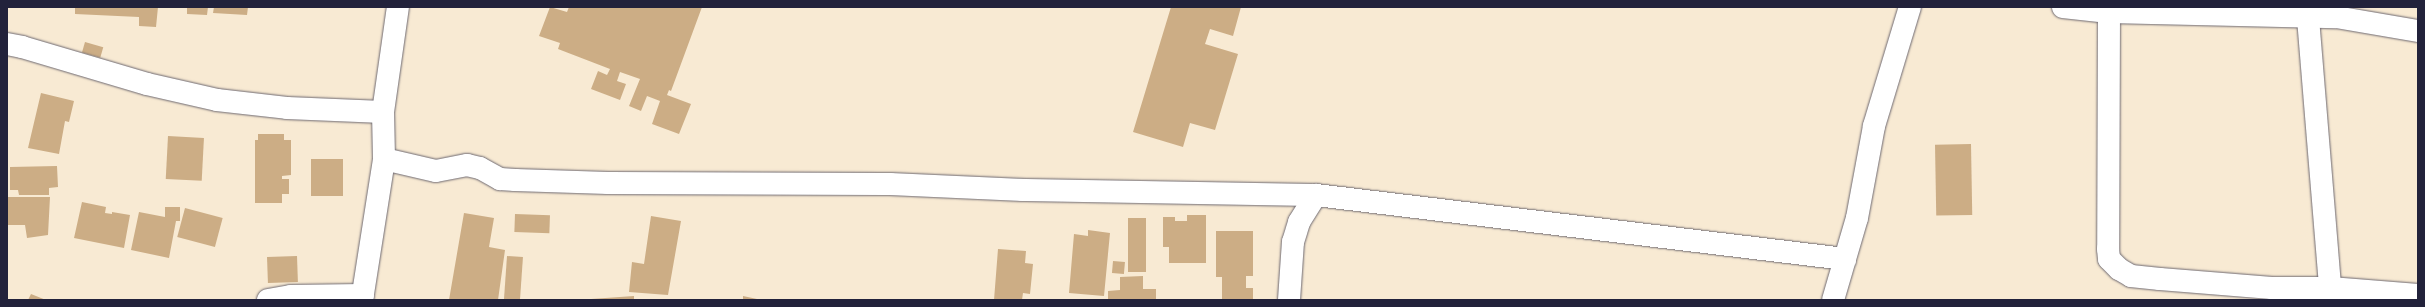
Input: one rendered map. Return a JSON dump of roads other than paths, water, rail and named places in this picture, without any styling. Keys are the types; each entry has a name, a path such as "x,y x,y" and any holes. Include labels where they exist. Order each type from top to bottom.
{"street":[{"path":"268,300 290,296 362,297 384,159 383,112 398,7"},
{"path":"1833,300 1857,218 1874,126 1910,7"},
{"path":"2063,7 2109,12 2308,18 2343,12 2418,31"},
{"path":"2109,12 2109,258 2119,269 2132,276 2272,288 2330,288 2418,295"},
{"path":"2308,18 2330,288"},
{"path":"7,44 147,84 217,100 287,108 383,112"},
{"path":"384,159 436,171 466,165 480,168 500,179 515,180 608,183 890,184 1023,190 1316,195 1845,259"},
{"path":"1288,300 1293,242 1299,222 1316,195"}]}
